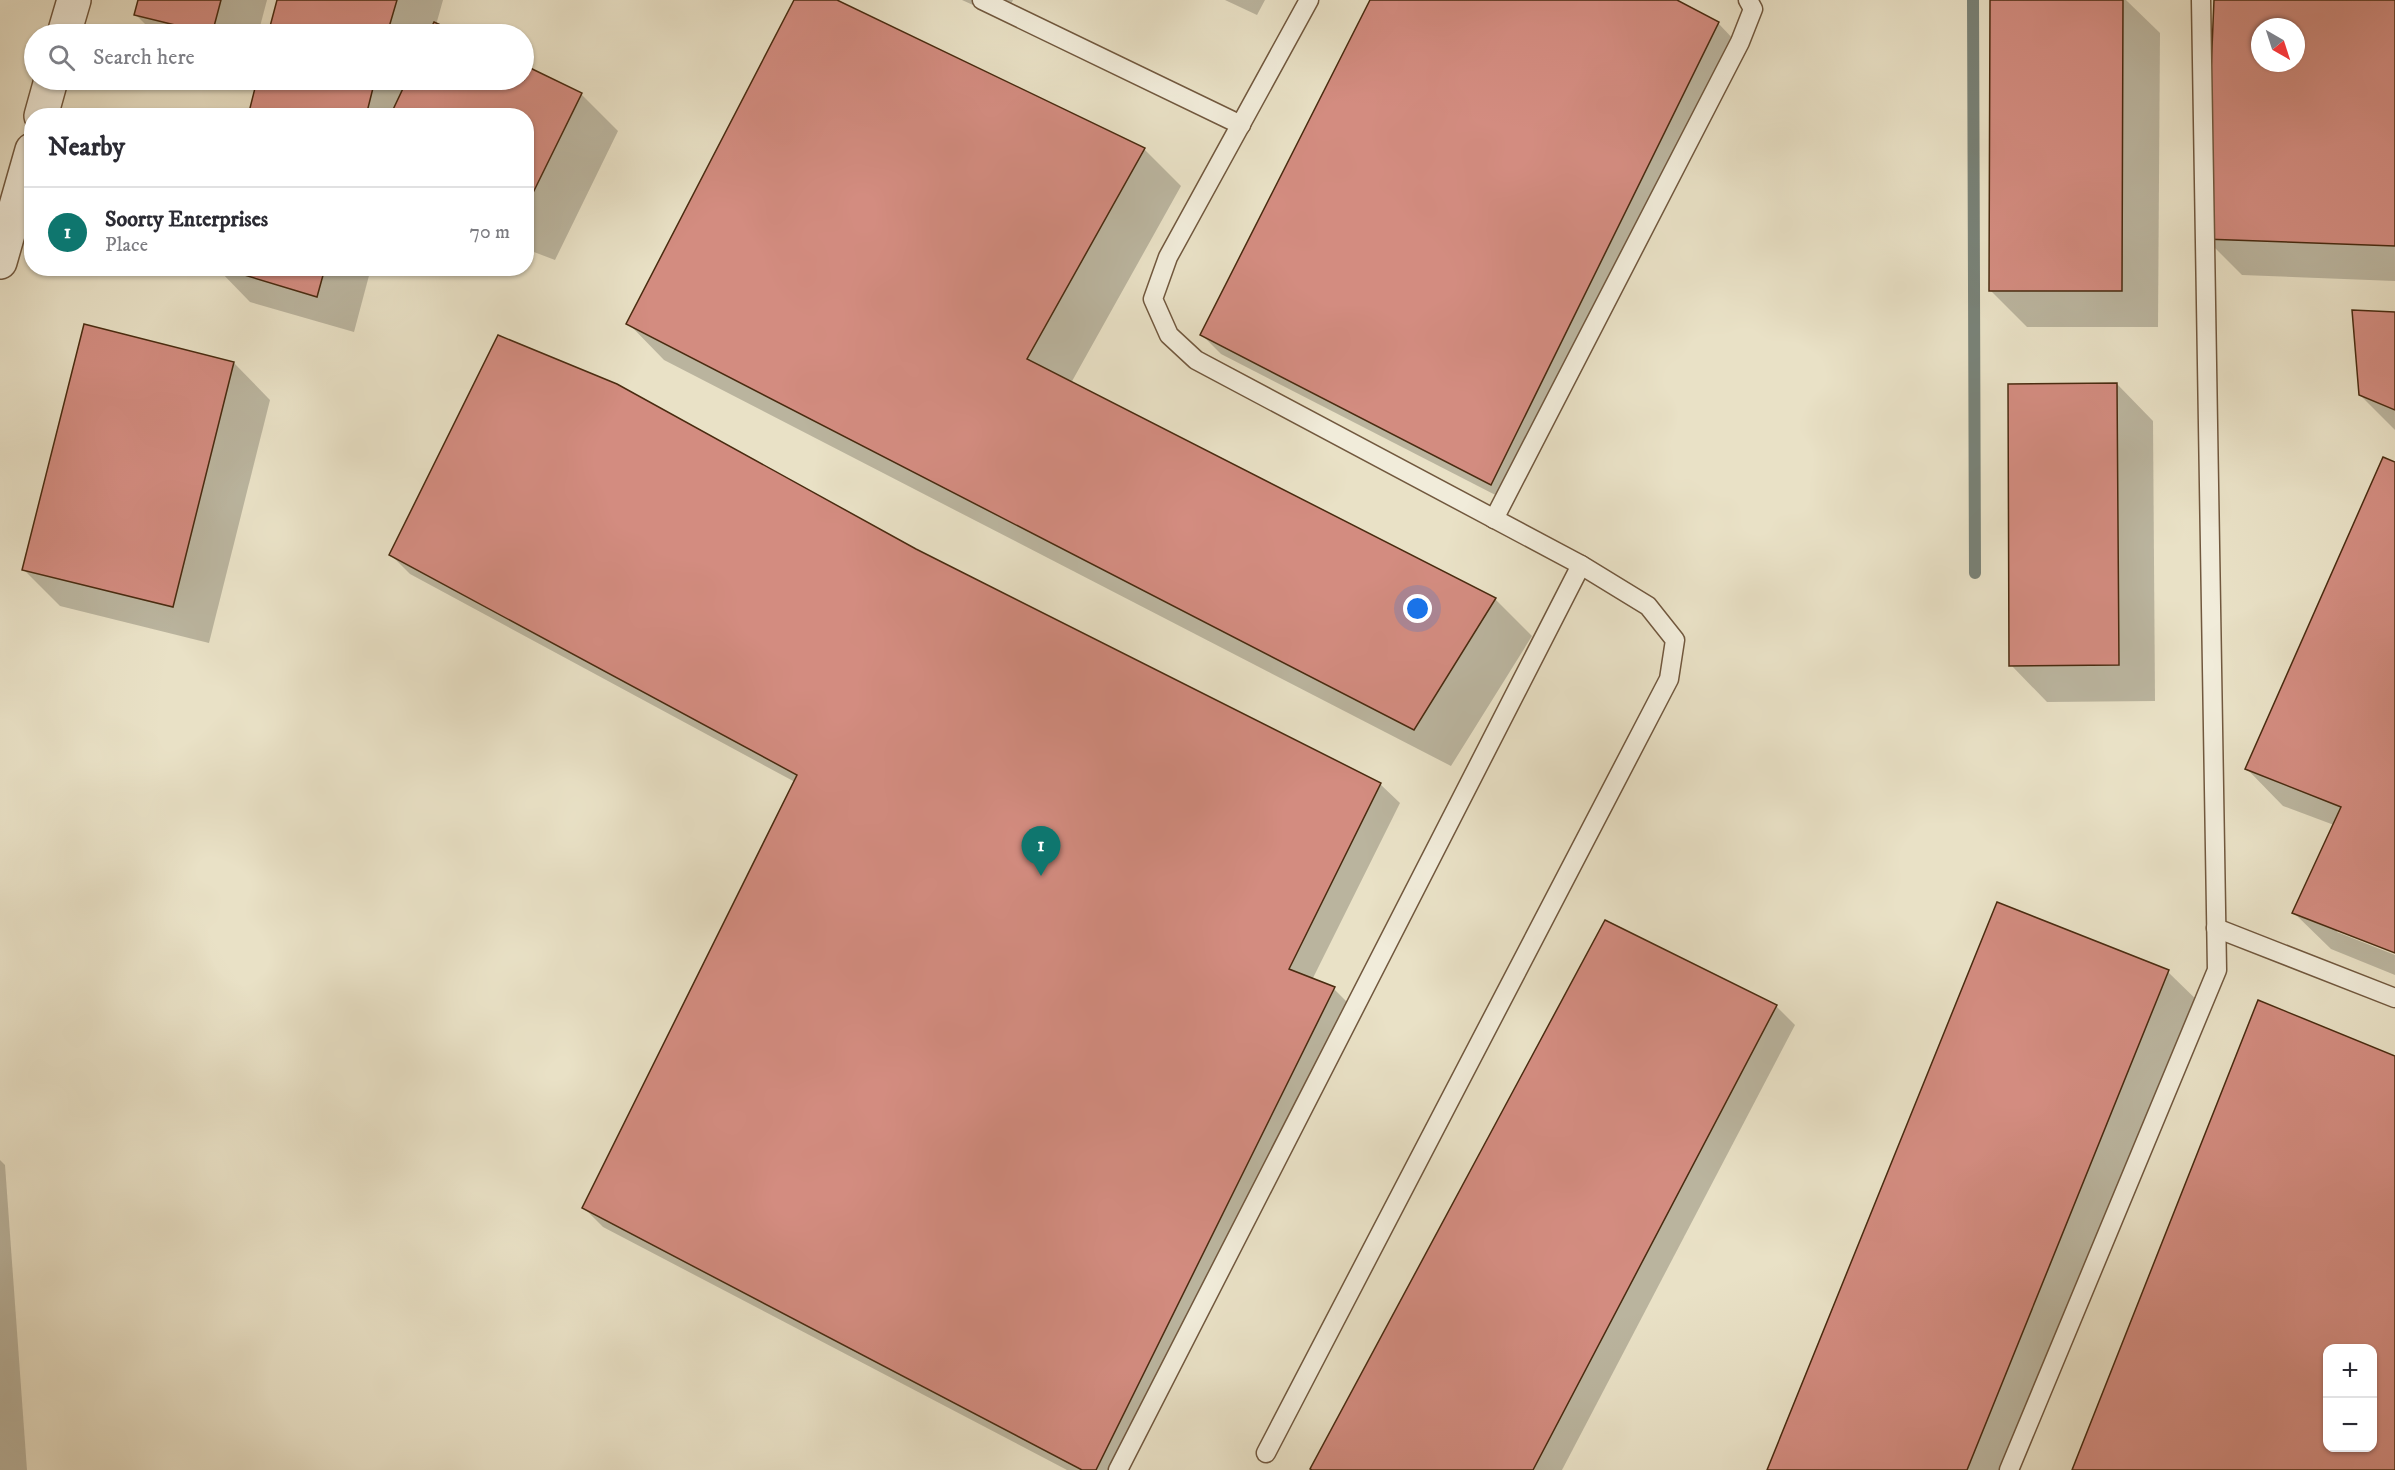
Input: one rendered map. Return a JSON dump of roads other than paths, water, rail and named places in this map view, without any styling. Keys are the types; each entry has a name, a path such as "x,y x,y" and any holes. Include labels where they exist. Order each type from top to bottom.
{"street":[{"path":"67,24 74,0"},
{"path":"43,108 48,90"},
{"path":"0,262 24,178"}],"lane":[{"path":"982,0 1240,125"},
{"path":"1266,1453 1669,679 1675,640 1648,606 1581,565 1196,360 1169,336 1153,298 1168,257 1309,0"},
{"path":"1494,519 1740,42 1752,9 1748,0"},
{"path":"2009,1470 2217,970 2201,0"},
{"path":"1118,1470 1581,565"},
{"path":"2216,928 2395,998"}],"waterway":[{"path":"1973,0 1975,573"}],"place":[{"name":"Soorty Enterprises","path":"1041,876"}]}
